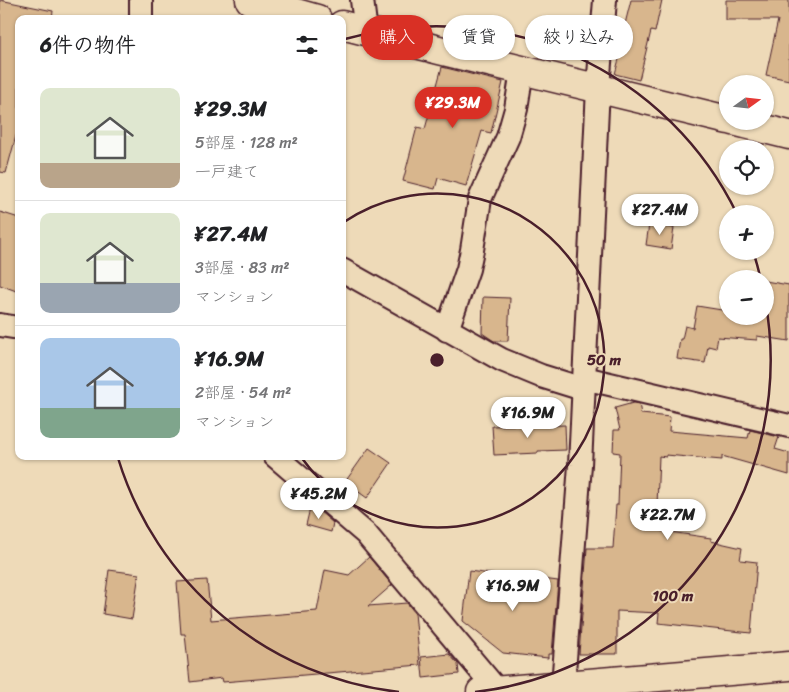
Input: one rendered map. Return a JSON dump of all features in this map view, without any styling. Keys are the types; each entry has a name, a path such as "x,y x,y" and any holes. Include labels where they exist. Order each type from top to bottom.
{"street":[{"path":"141,0 141,15"},
{"path":"250,0 303,15"},
{"path":"362,0 354,28 719,118"},
{"path":"563,685 580,465 598,88 605,0"},
{"path":"447,330 468,269 480,199 508,137 516,109 522,70"},
{"path":"769,130 789,135"},
{"path":"346,272 502,360 541,376 789,426"},
{"path":"0,325 15,327"},
{"path":"279,460 366,534 504,691 789,666"}],"building":[{"path":"0,0 53,11 52,15 15,15 15,140 6,173 0,172"},
{"path":"631,0 662,0 655,32 651,31 639,80 615,74 619,60 633,60 633,15 627,15"},
{"path":"726,0 789,0 789,80 774,77 774,75 766,75 778,20 726,20"},
{"path":"442,67 503,82 491,133 482,131 466,186 438,178 435,189 403,181 417,127 425,129"},
{"path":"0,212 15,217 15,291 0,285"},
{"path":"649,224 674,228 671,249 646,245"},
{"path":"774,282 789,285 789,341 757,336 757,340 718,337 716,348 708,346 705,363 677,359 680,339 682,339 685,326 693,328 697,306 719,310 719,325 774,325"},
{"path":"483,297 510,298 508,341 494,341 482,333"},
{"path":"633,403 639,404 641,414 670,417 669,431 748,438 750,430 779,437 775,449 789,453 789,475 722,456 722,460 659,456 656,530 711,538 711,541 742,548 740,560 757,562 751,633 658,623 659,613 617,611 617,654 579,654 587,548 613,548 616,505 618,505 620,453 613,452 614,430 620,430 615,408"},
{"path":"537,424 537,426 565,425 566,450 494,455 492,426"},
{"path":"369,448 391,463 367,498 345,482"},
{"path":"311,504 333,523 331,532 306,525"},
{"path":"369,557 392,585 368,606 407,603 415,613 420,665 223,682 222,678 190,682 185,634 181,634 177,582 207,580 211,620 317,611 325,570 349,575"},
{"path":"109,570 139,574 132,619 103,614"},
{"path":"469,571 558,581 552,654 548,654 548,658 503,653 463,621"},
{"path":"449,654 458,664 459,674 423,678 421,657"}]}
